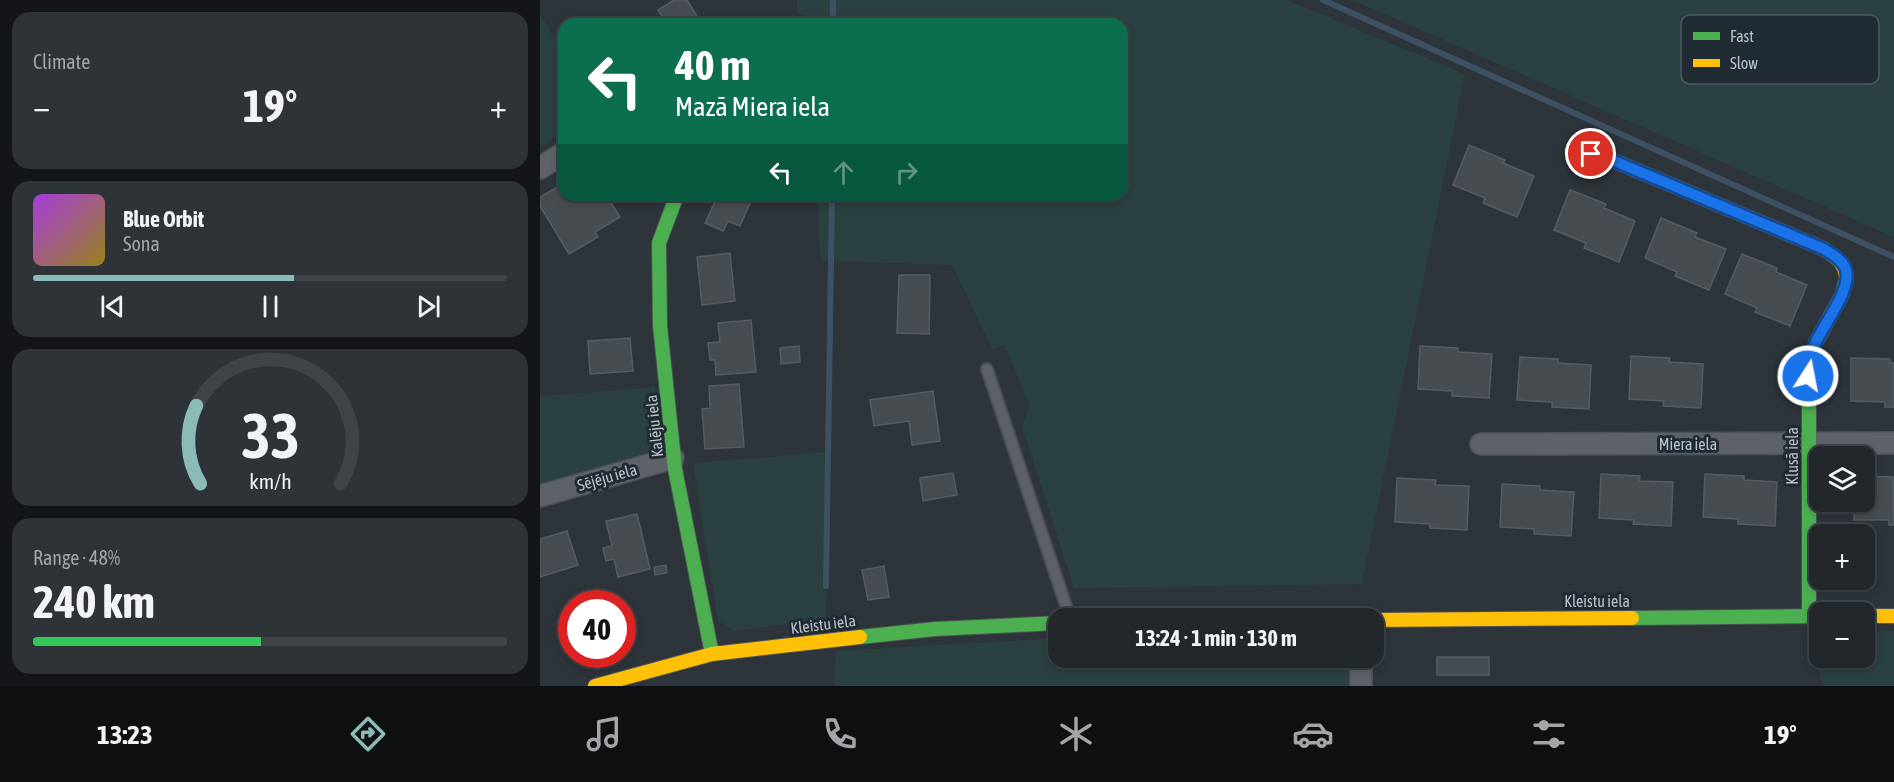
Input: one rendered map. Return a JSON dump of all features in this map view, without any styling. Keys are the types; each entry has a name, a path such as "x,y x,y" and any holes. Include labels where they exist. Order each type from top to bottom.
{"street":[{"name":"Klusā iela","path":"1572,151 1607,158 1824,249 1835,256 1845,268 1845,284 1842,294 1816,340 1809,365 1808,444 1814,602"},
{"path":"540,168 558,157"},
{"name":"Kalēju iela","path":"675,201 659,243 660,326 673,458 712,654"},
{"name":"Miera iela","path":"1481,444 1894,443"},
{"name":"Sējēju iela","path":"540,496 673,458"},
{"name":"Kleistu iela","path":"1384,620 1809,616"},
{"path":"1875,616 1894,616"},
{"name":"Kleistu iela","path":"595,686 712,654 935,629 1048,624"},
{"path":"1361,668 1361,686"}],"lane":[{"path":"987,369 1067,608"}],"green space":[{"path":"797,0 1287,0 1465,74 1362,584 1074,588 1022,427 1029,405 1005,345 992,349 952,265 821,261 818,234 819,201 1128,201 1128,18 812,18 797,14"},
{"path":"1352,0 1894,0 1894,237"},
{"path":"540,13 558,44 558,136 540,147"},
{"path":"655,385 661,447 656,452 540,486 540,396 647,388"},
{"path":"829,452 826,619 734,631 718,621 693,463"},
{"path":"1894,631 1894,686 1823,686 1817,668 1875,668 1875,632"},
{"path":"1048,639 1048,668 1351,668 1351,686 836,686 834,678 836,651"}],"building":[{"path":"674,0 687,0 698,18 663,18 658,10"},
{"path":"1469,145 1505,160 1503,163 1534,176 1517,217 1483,203 1485,198 1453,185"},
{"path":"558,186 558,201 610,201 620,217 595,232 598,237 569,254 540,206 540,197"},
{"path":"1570,190 1606,204 1604,208 1635,221 1619,262 1584,248 1586,243 1554,230"},
{"path":"715,201 750,203 740,226 728,221 723,231 705,223"},
{"path":"1661,218 1697,233 1695,237 1726,249 1709,290 1675,276 1677,272 1645,258"},
{"path":"730,253 735,301 702,305 697,257"},
{"path":"1742,254 1777,268 1776,272 1807,285 1790,326 1755,312 1757,308 1725,294"},
{"path":"899,275 930,275 929,334 897,333"},
{"path":"751,320 756,372 716,375 715,360 710,360 708,343 720,342 718,323"},
{"path":"630,338 633,371 590,374 588,341"},
{"path":"799,346 800,362 781,364 780,348"},
{"path":"1420,346 1458,348 1458,352 1492,354 1489,398 1452,396 1452,391 1418,389"},
{"path":"1631,356 1670,358 1669,362 1703,364 1701,408 1663,406 1664,401 1629,399"},
{"path":"1520,357 1558,359 1558,363 1591,365 1589,409 1552,407 1552,402 1517,400"},
{"path":"1851,358 1890,359 1890,363 1894,363 1894,407 1885,407 1885,402 1851,401"},
{"path":"739,384 744,447 705,449 702,409 710,408 709,386"},
{"path":"933,391 940,441 912,445 909,421 874,426 870,400"},
{"path":"953,473 957,495 923,501 920,478"},
{"path":"1601,474 1640,476 1639,481 1673,482 1671,526 1633,524 1634,520 1599,518"},
{"path":"1705,474 1744,476 1744,480 1777,482 1775,526 1738,524 1738,519 1703,517"},
{"path":"1875,476 1893,477 1894,525 1889,525 1889,520 1854,520 1854,512 1875,512"},
{"path":"1397,478 1436,480 1435,485 1469,486 1467,530 1430,528 1430,524 1395,522"},
{"path":"1502,484 1540,486 1540,490 1574,492 1571,536 1534,534 1534,529 1500,527"},
{"path":"637,514 650,569 618,577 614,559 606,561 603,548 612,546 606,521"},
{"path":"567,531 578,565 540,577 540,539"},
{"path":"666,565 667,573 655,575 654,567"},
{"path":"884,566 889,597 868,600 862,570"},
{"path":"1437,657 1489,657 1489,675 1437,675"}],"waterway":[{"path":"833,0 833,18"},
{"path":"1323,0 1894,257"},
{"path":"826,586 832,201"}],"traffic: fast":[{"path":"675,201 659,243 660,326 675,469 712,654"},
{"path":"1809,602 1809,365 1816,342 1842,295 1846,280"},
{"path":"1632,618 1809,616"},
{"path":"860,637 935,629 1048,624"}],"traffic: slow":[{"path":"1572,151 1607,158 1824,249 1843,265 1846,280"},
{"path":"1875,616 1894,616"},
{"path":"1384,620 1632,618"},
{"path":"595,686 712,654 860,637"}],"route":[{"path":"1591,154 1607,158 1824,249 1842,263 1846,273 1842,294 1816,340 1808,376"}]}
